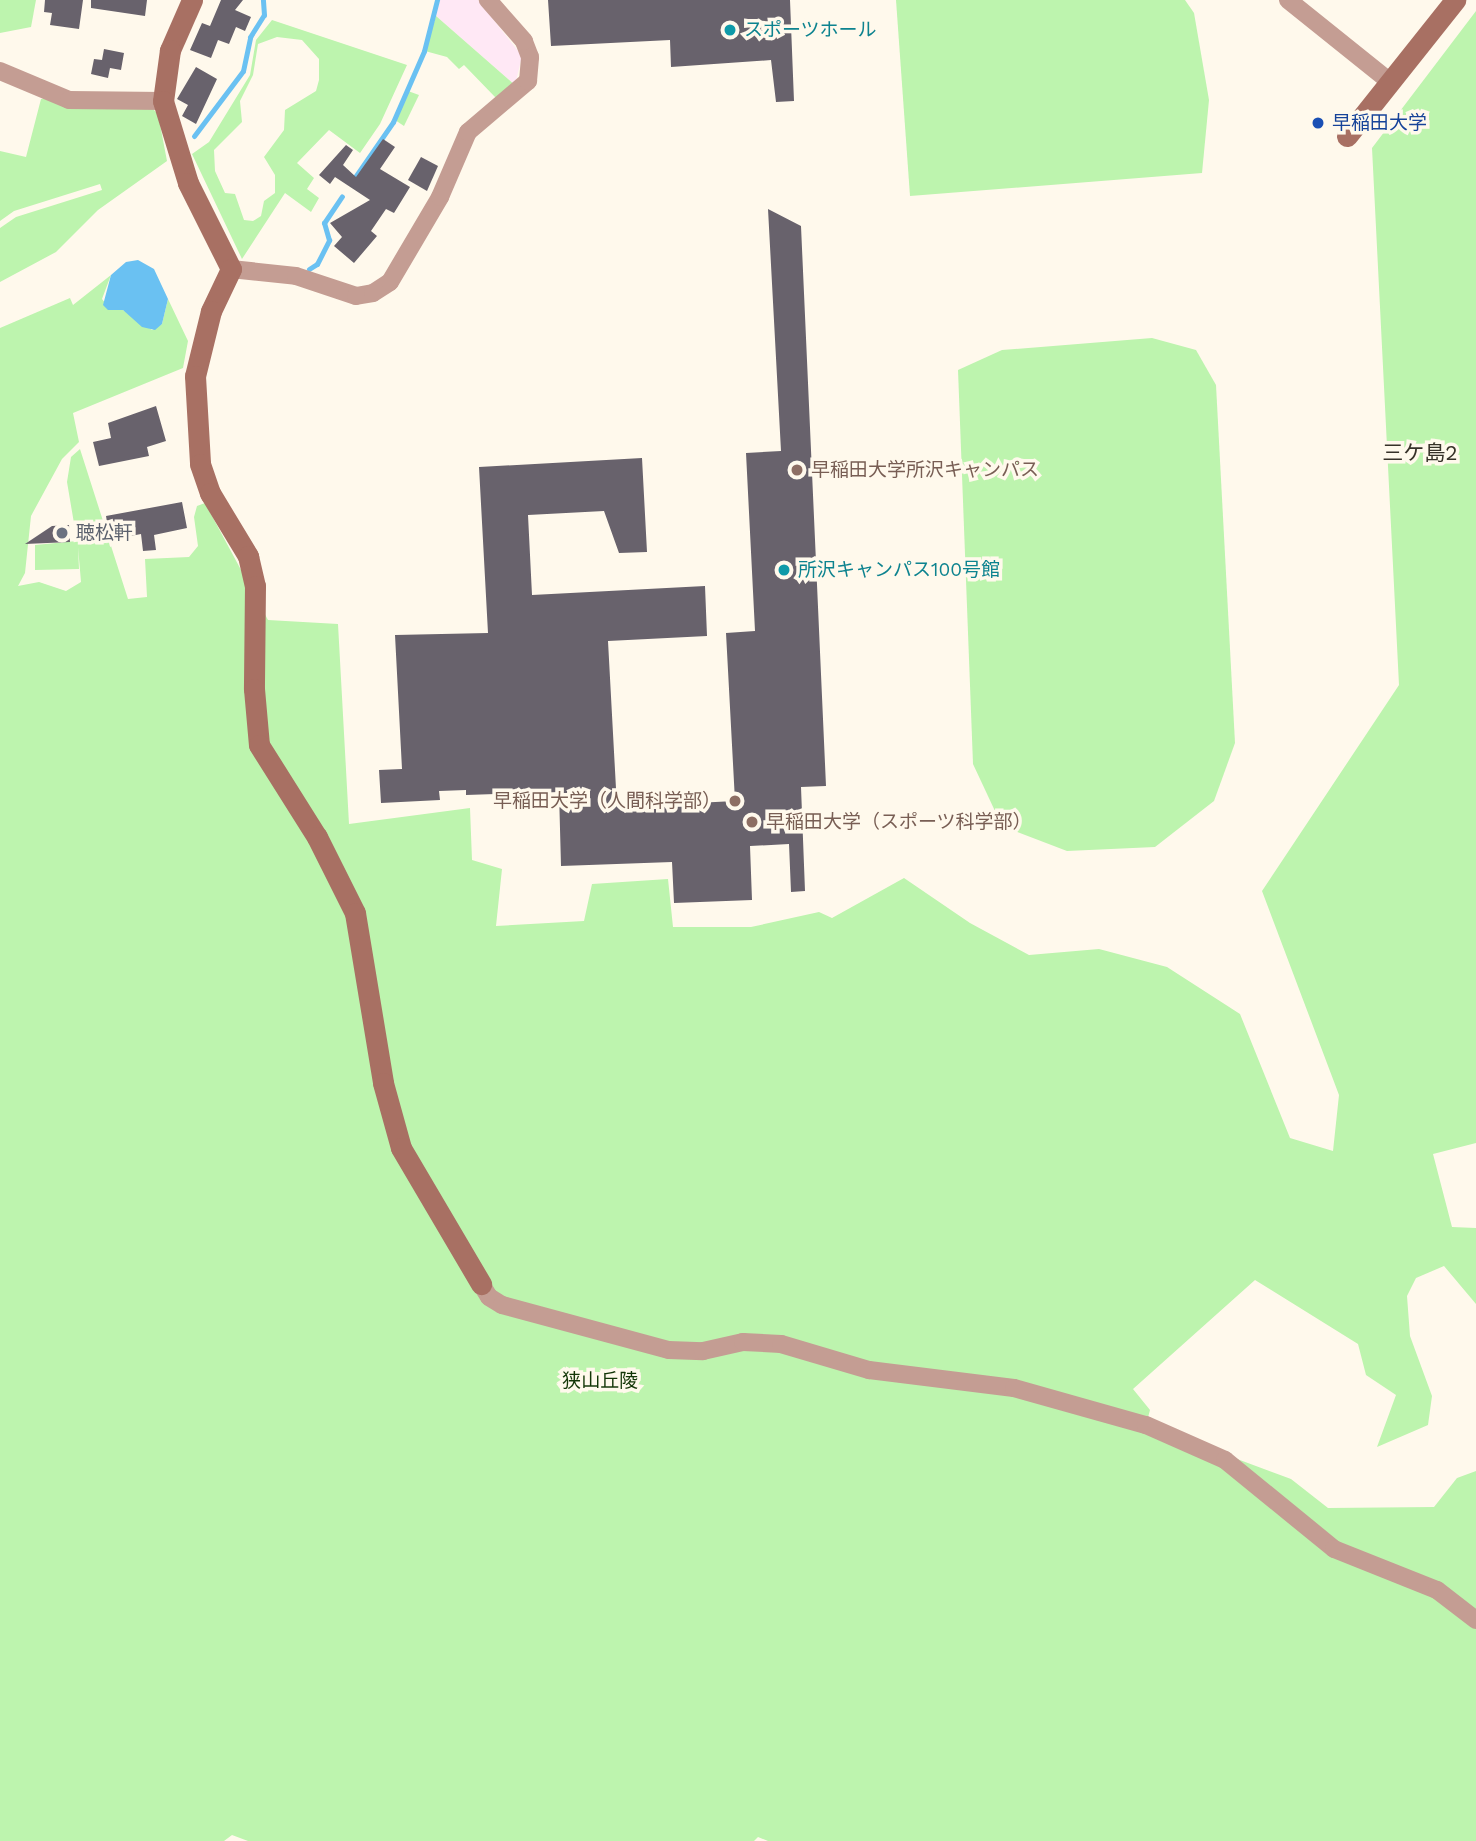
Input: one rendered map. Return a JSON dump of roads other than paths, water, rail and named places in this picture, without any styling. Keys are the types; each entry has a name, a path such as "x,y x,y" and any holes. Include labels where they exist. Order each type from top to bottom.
{"street":[{"path":"192,0 170,50 163,101 188,183 231,269"},
{"path":"231,269 296,276 356,296 373,293 390,282 440,197 455,154 468,132 528,81 530,57 523,41 488,0"},
{"path":"1289,0 1389,81"},
{"path":"1347,136 1455,0"},
{"path":"0,71 69,100 163,101"},
{"path":"231,269 211,311 195,376 200,464 210,493 248,556 255,586 254,689 259,745 317,837 355,913 383,1083 401,1148 489,1297 502,1305 669,1350 703,1351 743,1342 780,1344 869,1370 1014,1388 1146,1425 1225,1461 1334,1549 1437,1590 1476,1620"}],"water":[{"path":"138,260 154,269 168,299 162,324 155,330 142,327 123,310 108,310 103,305 111,275 126,262"}],"waterway":[{"path":"194,136 243,71 250,37 264,15 263,0"},
{"path":"353,180 393,122 424,51 437,0"},
{"path":"309,269 317,264 329,240 324,223 342,196"}],"place":[{"name":"スポーツホール","path":"730,30"},
{"name":"早稲田大学","path":"1318,123"},
{"name":"早稲田大学所沢キャンパス","path":"797,470"},
{"name":"聴松軒","path":"62,533"},
{"name":"所沢キャンパス100号館","path":"784,570"},
{"name":"早稲田大学（人間科学部）","path":"735,801"},
{"name":"早稲田大学（スポーツ科学部）","path":"752,822"}],"district":[{"name":"三ケ島2","path":"1420,453"}],"park label":[{"name":"狭山丘陵","path":"600,1381"}]}
